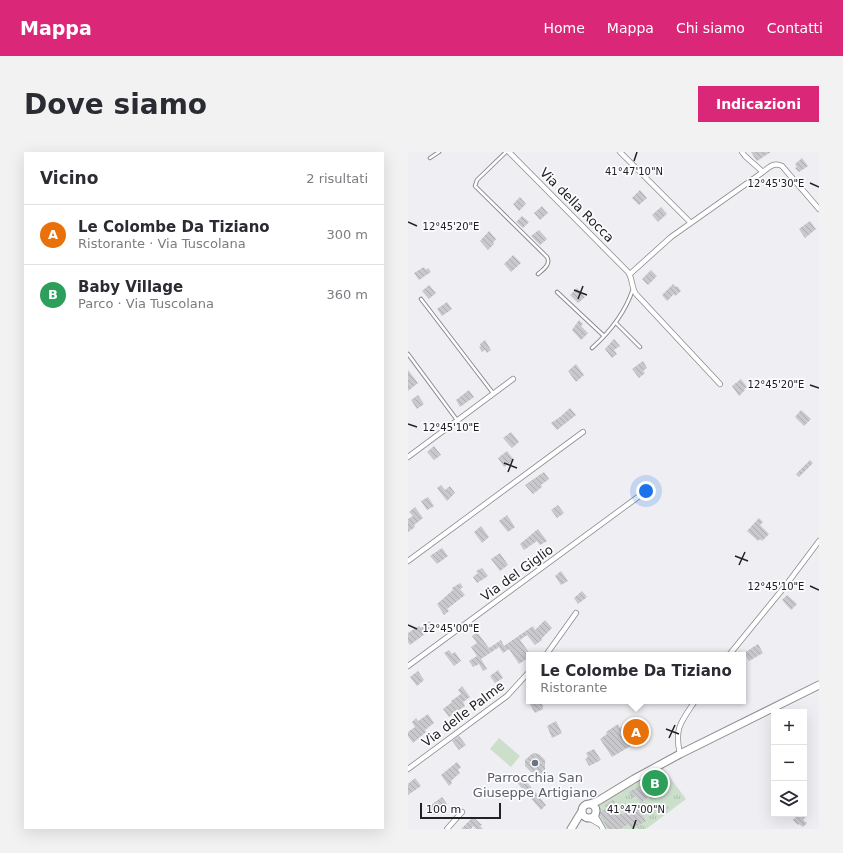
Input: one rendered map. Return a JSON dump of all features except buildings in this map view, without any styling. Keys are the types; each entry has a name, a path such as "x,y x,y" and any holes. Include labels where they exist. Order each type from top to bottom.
{"main road":[{"path":"572,829 586,805 603,798 680,754 819,685"},
{"path":"572,829 593,814 603,798"},
{"path":"590,804 594,806 593,814"},
{"path":"582,810 583,815 593,814"}],"street":[{"name":"Via della Rocca","path":"508,152 630,274"},
{"path":"620,152 691,223"},
{"path":"742,152 763,172"},
{"path":"720,384 636,294 630,274 668,239 774,165 777,164 782,166 819,209"},
{"path":"408,456 513,379"},
{"path":"408,561 584,432"},
{"name":"Via del Giglio","path":"408,666 638,497"},
{"path":"731,652 786,585 819,541"},
{"path":"548,652 576,613"},
{"name":"Via delle Palme","path":"408,769 508,695 526,675"},
{"path":"680,754 677,742 677,732 693,704"},
{"path":"447,829 462,812"},
{"path":"593,814 602,828"}],"lane":[{"path":"430,158 439,152"},
{"path":"508,152 477,180 475,186 548,258 549,262 547,266 538,274"},
{"path":"592,348 616,323 626,306 633,288"},
{"path":"557,292 604,336"},
{"path":"421,299 493,393"},
{"path":"616,323 640,347"},
{"path":"408,354 457,420"}],"green space":[{"path":"499,738 520,756 511,767 490,749"},
{"path":"663,768 686,799 646,829 607,829 595,810 606,800"}],"place":[{"name":"Le Colombe Da Tiziano","path":"636,732"},
{"name":"Parrocchia San Giuseppe Artigiano","path":"535,763"},
{"name":"Baby Village","path":"655,783"}]}
